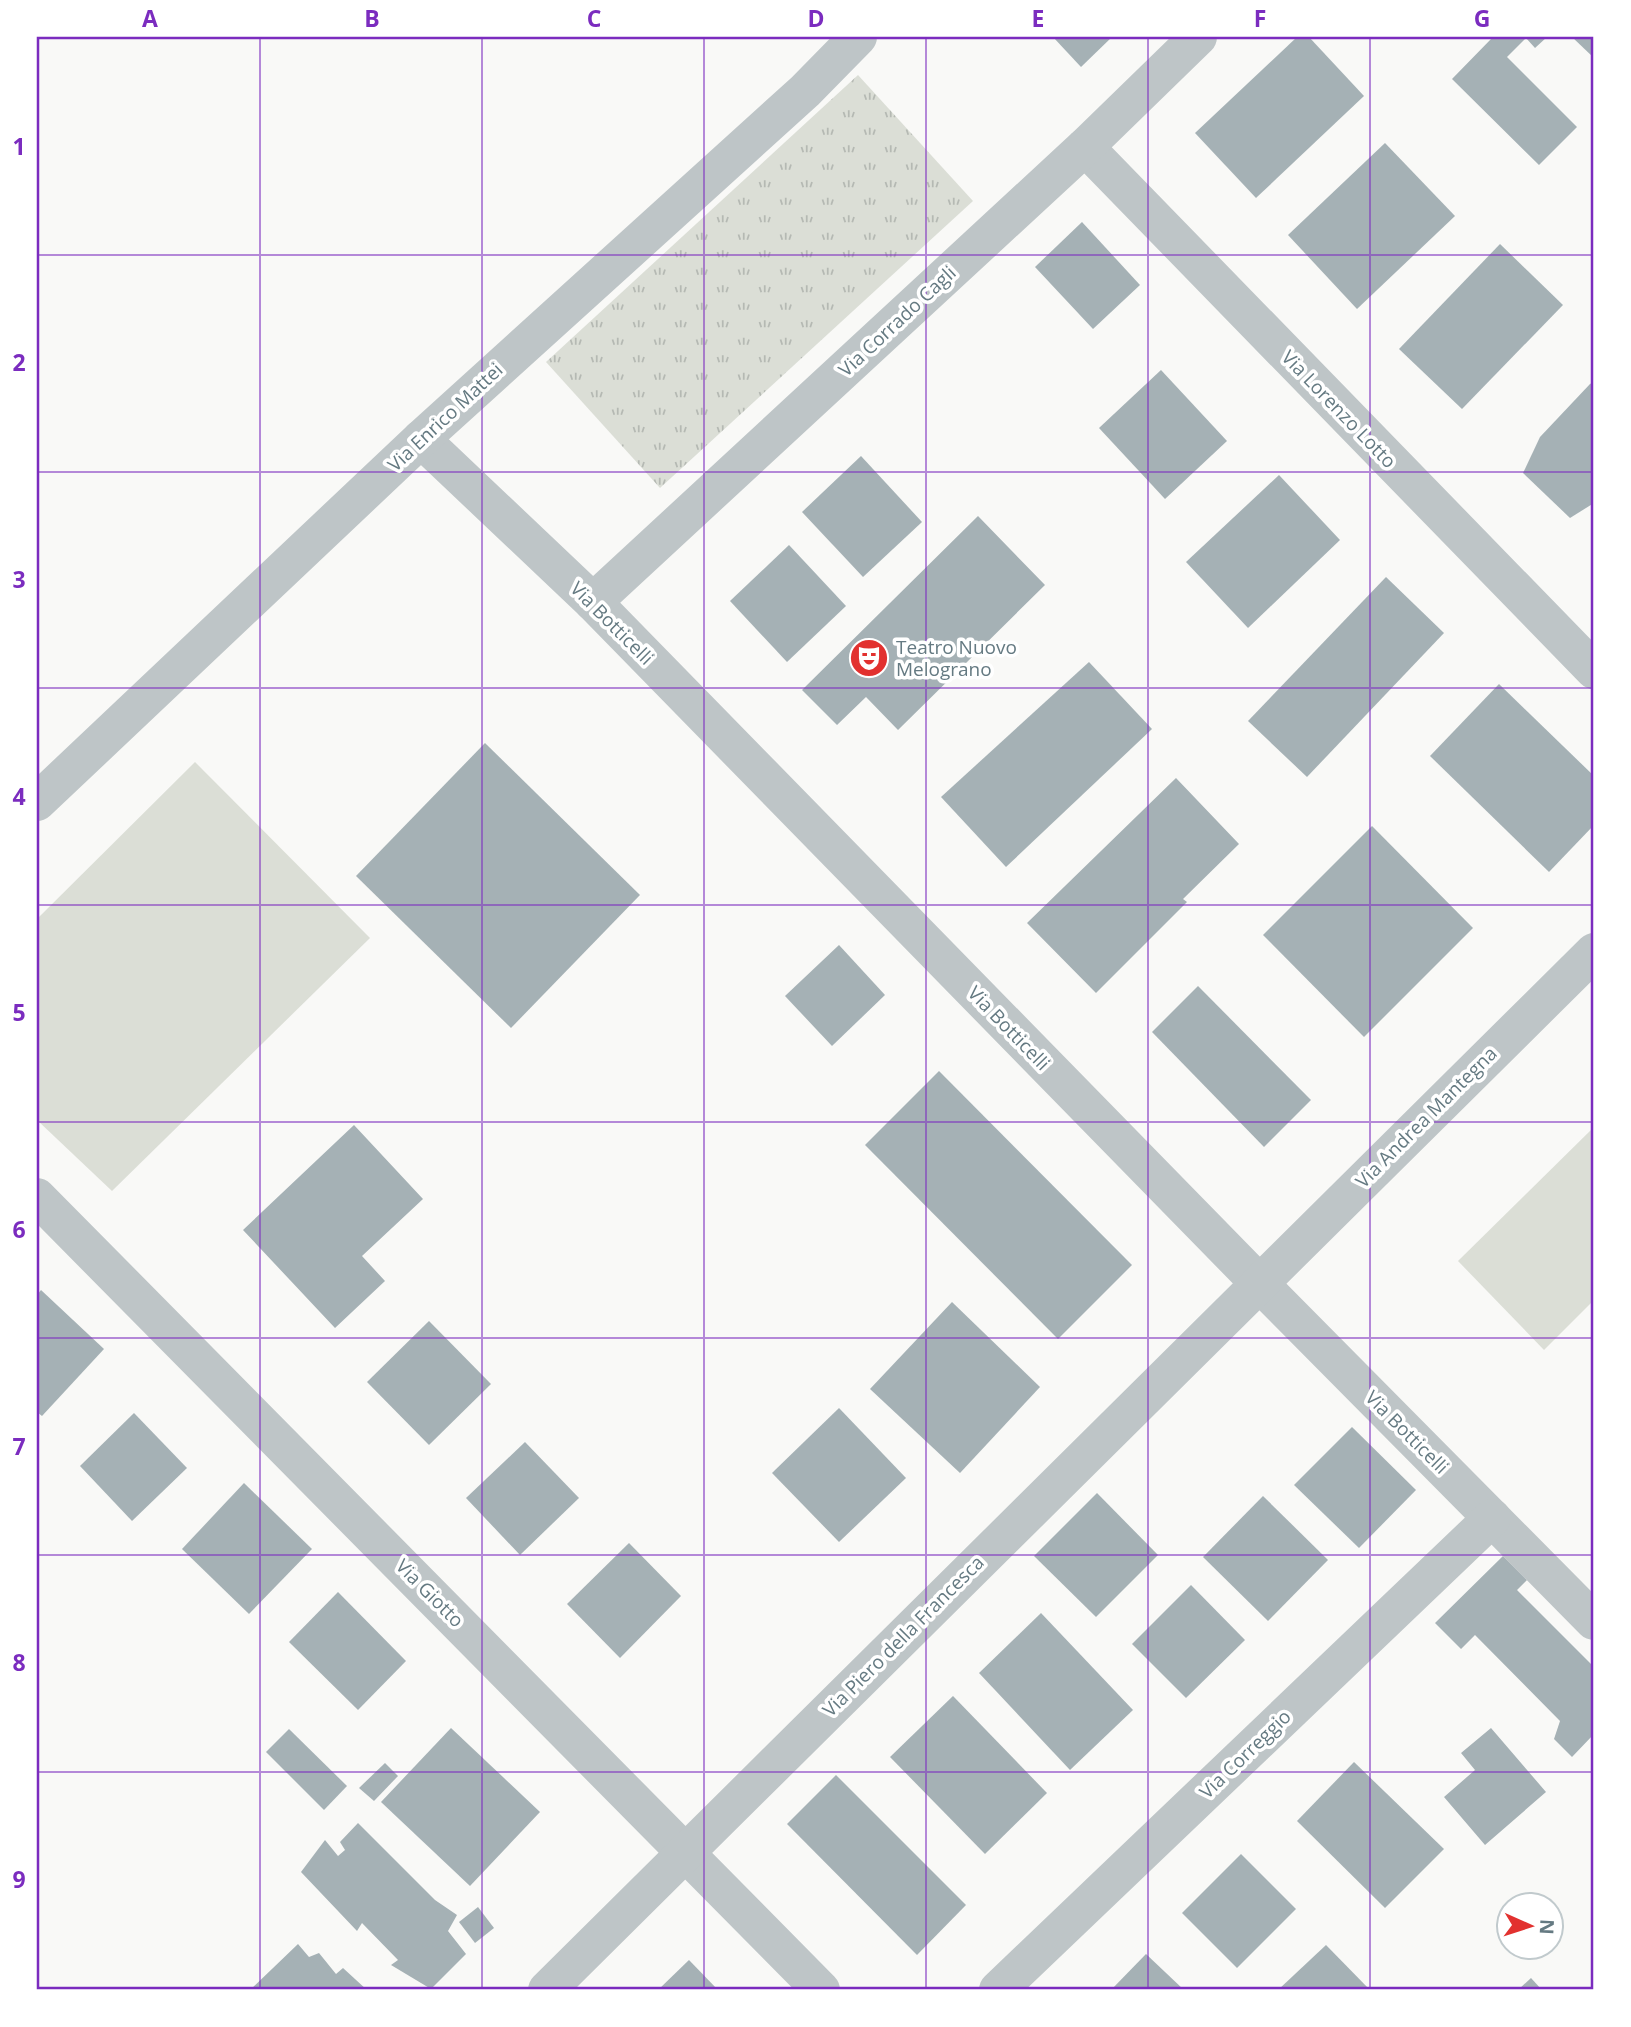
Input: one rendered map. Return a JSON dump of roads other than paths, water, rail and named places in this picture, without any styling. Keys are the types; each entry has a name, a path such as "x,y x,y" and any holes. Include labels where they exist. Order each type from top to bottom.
{"street":[{"name":"Via Enrico Mattei","path":"37,802 421,439 805,91 858,37"},
{"name":"Via Corrado Cagli","path":"593,602 1085,148 1198,37"},
{"name":"Via Lorenzo Lotto","path":"1085,148 1594,670"},
{"name":"Via Botticelli","path":"421,439 593,602 1259,1283 1594,1621"},
{"name":"Via Andrea Mantegna","path":"1259,1283 1594,952"},
{"name":"Via Giotto","path":"37,1197 821,1990"},
{"name":"Via Piero della Francesca","path":"547,1990 1259,1283"},
{"name":"Via Correggio","path":"998,1990 1492,1518"}],"place":[{"name":"Teatro Nuovo Melograno","path":"869,658"}]}
